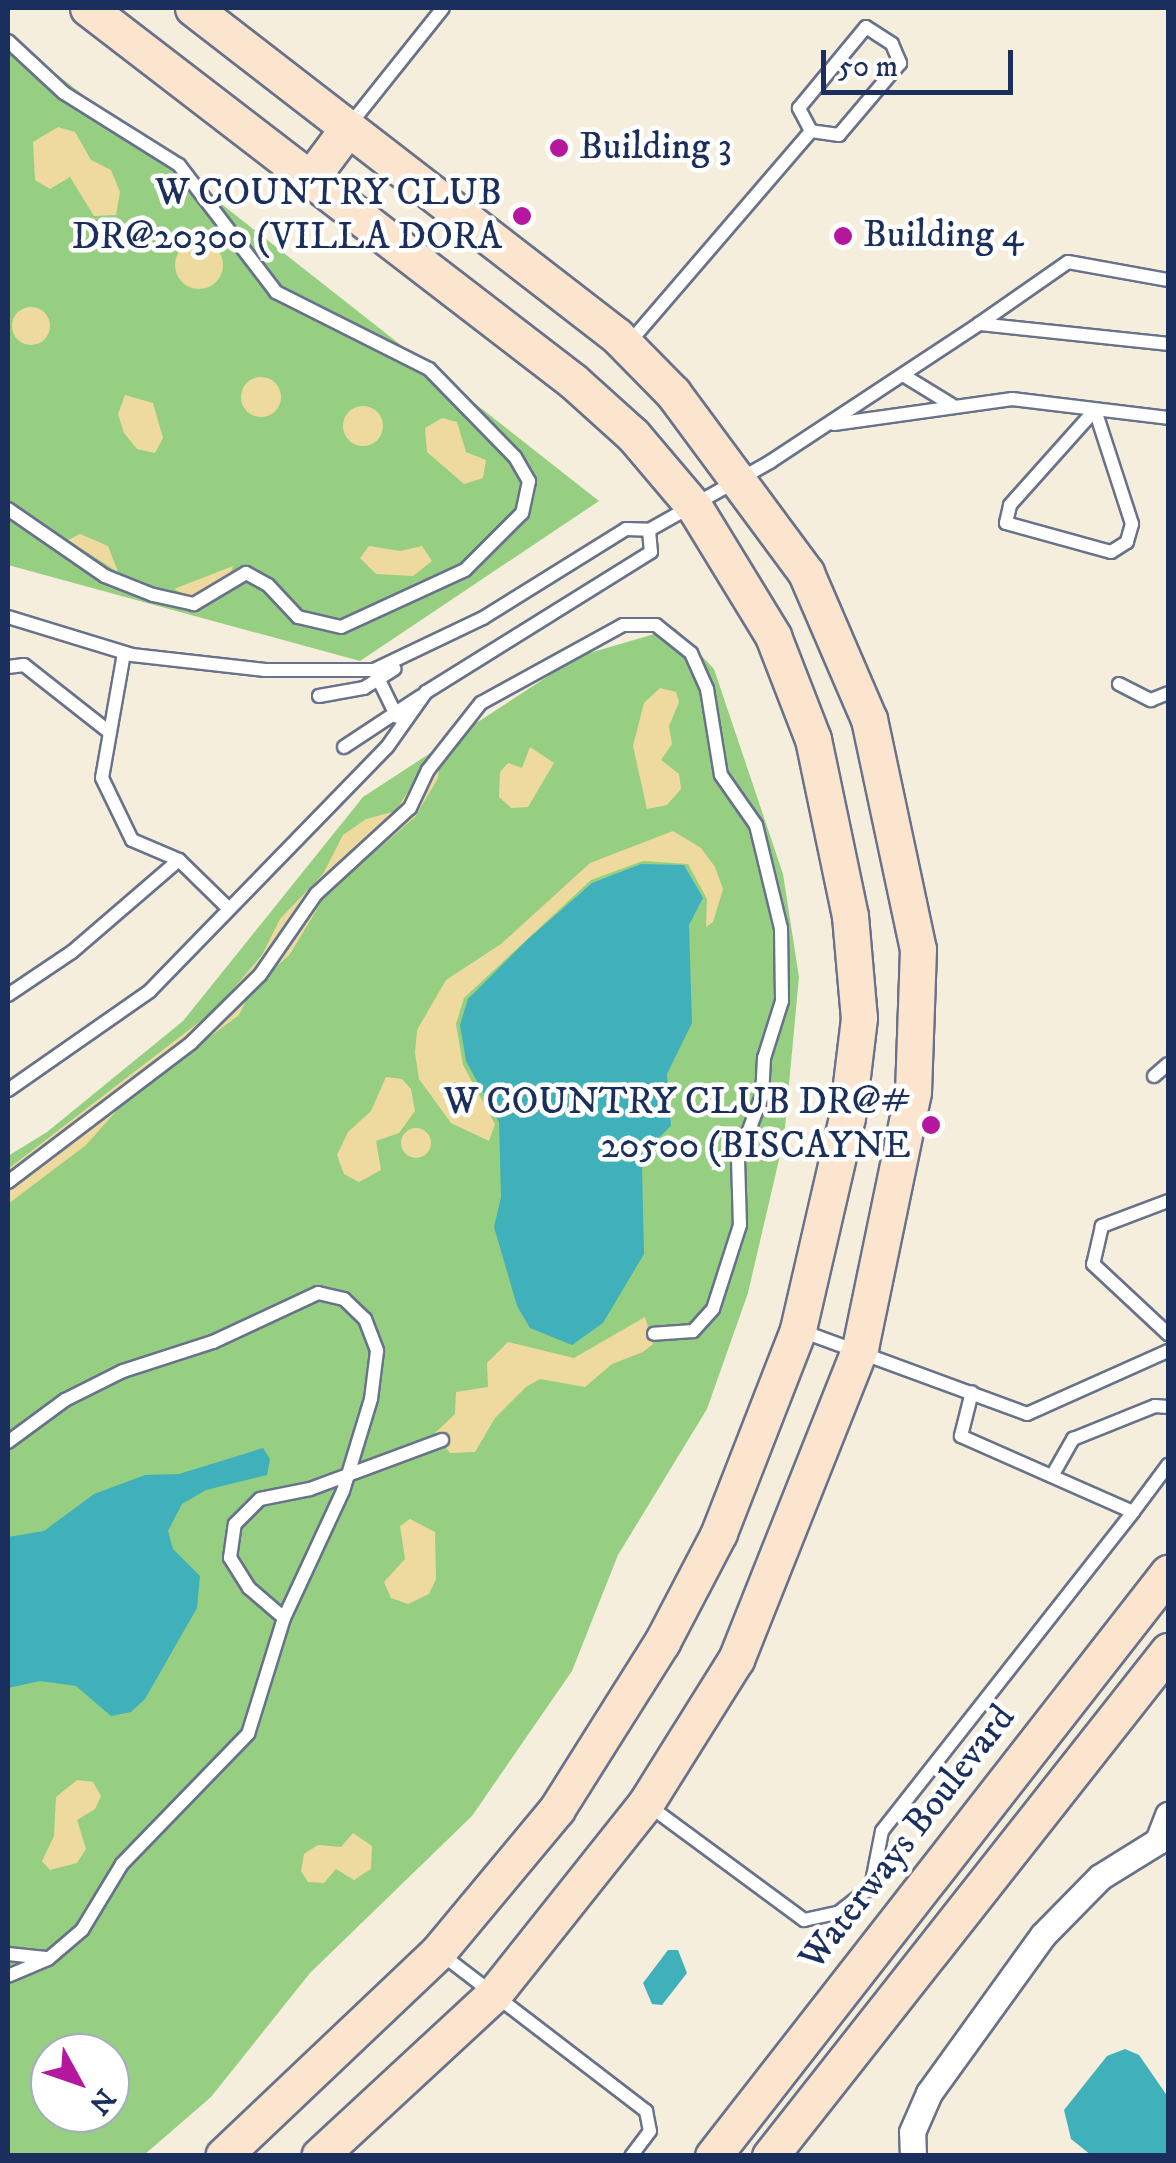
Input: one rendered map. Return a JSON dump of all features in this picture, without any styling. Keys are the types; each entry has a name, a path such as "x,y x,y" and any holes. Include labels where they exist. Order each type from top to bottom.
{"street":[{"path":"88,8 572,382 633,436 695,508 772,636 813,740 850,916 858,1018 847,1116 798,1330 718,1533 662,1642 558,1810 438,1952 223,2156"},
{"path":"193,8 626,346 672,392 806,573 869,719 918,949 913,1092 860,1348 736,1659 646,1803 494,1994 319,2156"},
{"path":"310,179 348,128"},
{"name":"Waterways Boulevard","path":"713,2156 1168,1572"},
{"path":"770,2156 1168,1651"},
{"path":"913,2156 912,2132 928,2093 1043,1936 1100,1877 1164,1845 1168,1815"}],"lane":[{"path":"348,128 443,8"},
{"path":"866,27 892,44 900,63 840,135 811,131 800,108 846,44 866,27"},
{"path":"8,41 64,93 179,165 276,292 430,369 516,458 529,481 522,513 465,570 341,627 298,618 268,584 246,573 194,604 153,595 104,576 8,508"},
{"path":"626,346 811,131"},
{"path":"319,696 364,688 376,674 417,654 626,529 649,530 695,508 903,375 1068,262 1168,280"},
{"path":"979,324 1168,344"},
{"path":"903,375 953,406"},
{"path":"827,425 1012,399 1168,418"},
{"path":"1095,410 1132,524 1127,542 1111,552 1006,523 1010,505 1095,410"},
{"path":"344,747 651,552 649,530"},
{"path":"8,618 124,653 266,670 376,674"},
{"path":"8,1182 190,1043 260,974 316,894 410,808 438,755 481,703 623,625 656,625 692,653 707,689 721,776 756,826 781,928 782,1001 764,1058 762,1096 738,1159 740,1225 713,1310 693,1331 654,1334"},
{"path":"124,653 102,778 132,840 178,860 227,907"},
{"path":"8,667 24,666 109,732"},
{"path":"376,674 401,728"},
{"path":"1119,684 1152,700 1168,693"},
{"path":"8,1090 150,991 401,728 426,692"},
{"path":"8,995 72,952 178,860"},
{"path":"1154,1076 1168,1064"},
{"path":"1168,1201 1102,1226 1093,1264 1168,1334"},
{"path":"8,1442 65,1400 123,1371 213,1342 318,1292 344,1299 365,1319 377,1350 371,1399 348,1474 284,1618 248,1734 220,1770 161,1820 122,1864 82,1930 48,1959 8,1976"},
{"path":"798,1330 860,1348 1027,1414 1168,1351"},
{"path":"972,1392 961,1436 1133,1512"},
{"path":"1052,1476 1074,1440 1155,1406 1168,1408"},
{"path":"284,1618 249,1588 230,1558 234,1524 260,1500 442,1440"},
{"path":"646,1803 804,1920 838,1913 871,1887 882,1832 1168,1466"},
{"path":"438,1952 646,2110 650,2131 630,2156"},
{"path":"8,1954 48,1959"}],"green space":[{"path":"8,36 599,501 360,661 8,565"},
{"path":"675,628 714,669 783,874 799,977 784,1138 748,1293 707,1409 618,1555 572,1671 472,1816 310,1973 211,2097 144,2155 8,2155 8,1156 47,1132 183,1021 363,797 579,656"}],"sand":[{"path":"58,127 75,132 91,160 111,170 120,192 116,215 94,216 70,177 50,189 35,180 33,142"},
{"path":"199,241 216,248 223,265 216,282 199,289 182,282 175,265 182,248"},
{"path":"31,307 44,313 50,326 44,339 31,345 18,339 12,326 18,313"},
{"path":"261,377 275,383 281,397 275,411 261,417 247,411 241,397 247,383"},
{"path":"125,395 153,403 163,438 155,453 137,449 124,433 118,414"},
{"path":"363,406 377,412 383,426 377,440 363,446 349,440 343,426 349,412"},
{"path":"442,418 457,422 466,452 486,460 483,478 464,484 427,452 425,428"},
{"path":"80,534 108,546 118,572 68,540"},
{"path":"369,546 400,551 422,546 432,561 413,576 376,574 360,558"},
{"path":"233,566 229,577 193,598 174,589"},
{"path":"660,688 676,692 679,702 669,726 672,744 661,760 679,774 681,789 667,805 647,809 633,746 644,703"},
{"path":"530,747 554,763 528,807 511,808 499,797 500,772 508,763 522,768"},
{"path":"429,757 440,763 438,778 415,817 326,894 290,954 252,989 239,1015 128,1098 86,1145 8,1204 8,1169 216,1009 262,955 280,919 323,874 343,835 366,819 396,811"},
{"path":"673,831 701,848 715,867 723,889 713,922 706,927 707,899 688,864 643,861 591,880 464,998 456,1024 463,1065 495,1124 489,1141 451,1123 419,1079 415,1053 417,1030 446,980 501,944 590,863"},
{"path":"386,1077 402,1079 411,1089 415,1111 399,1133 376,1141 381,1170 359,1182 344,1174 337,1155 348,1132 371,1111"},
{"path":"416,1128 427,1132 431,1143 427,1154 416,1158 405,1154 401,1143 405,1132"},
{"path":"645,1317 653,1344 643,1352 612,1364 585,1387 540,1379 526,1387 495,1418 475,1452 450,1453 435,1433 455,1414 456,1392 488,1387 487,1363 508,1342 574,1358"},
{"path":"410,1519 435,1532 436,1579 429,1594 408,1604 391,1598 384,1582 405,1559 400,1526"},
{"path":"77,1780 93,1782 101,1796 95,1809 77,1820 86,1849 77,1863 50,1870 42,1861 54,1836 56,1797"},
{"path":"353,1833 372,1846 371,1869 354,1880 336,1869 324,1883 308,1882 301,1871 304,1854 318,1845 341,1847"}],"water":[{"path":"641,864 684,865 703,898 689,925 692,1023 667,1074 671,1126 648,1148 642,1166 644,1254 603,1323 572,1345 530,1328 517,1306 494,1227 501,1197 499,1122 466,1061 460,1025 468,999 527,940 592,883"},
{"path":"263,1448 270,1459 267,1475 206,1490 182,1504 168,1531 173,1549 200,1576 197,1608 145,1699 131,1712 111,1716 76,1686 40,1681 8,1688 8,1537 44,1531 94,1494 145,1475 179,1474"},
{"path":"668,1950 678,1950 687,1973 662,2005 652,2004 643,1983"},
{"path":"1125,2049 1139,2055 1168,2097 1168,2155 1091,2155 1071,2139 1064,2110 1107,2056"}],"place":[{"name":"Building 3","path":"559,148"},
{"name":"W COUNTRY CLUB DR@20300 (VILLA DORA","path":"522,216"},
{"name":"Building 4","path":"843,236"},
{"name":"W COUNTRY CLUB DR@# 20500 (BISCAYNE","path":"931,1125"}]}
